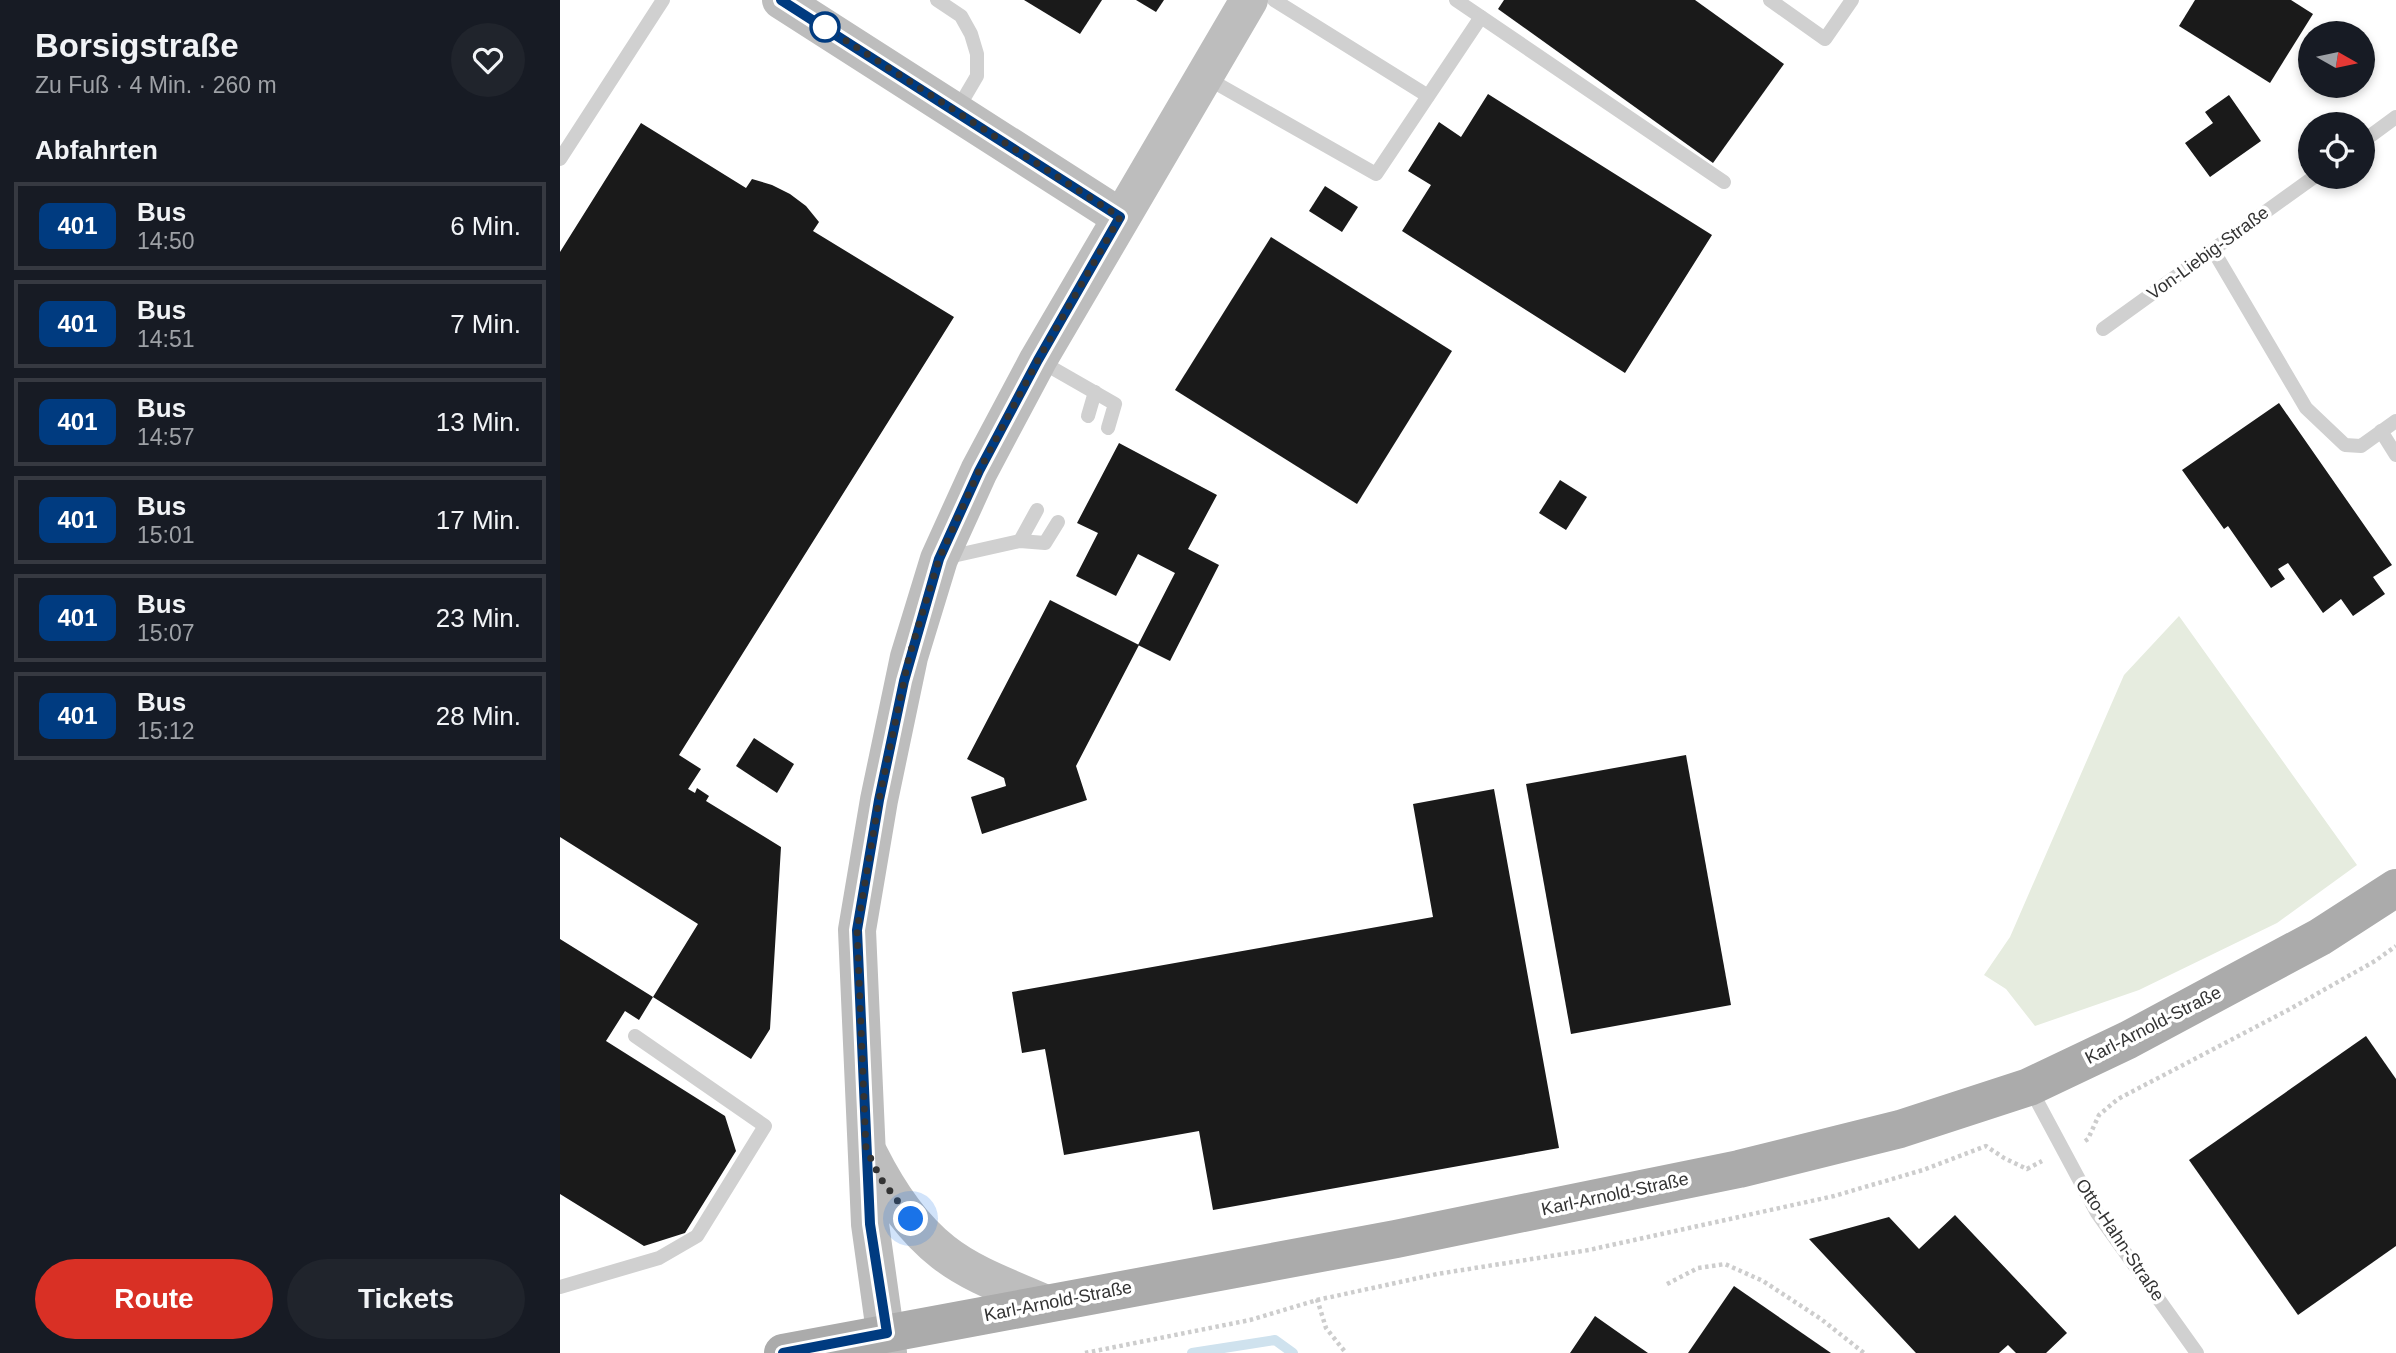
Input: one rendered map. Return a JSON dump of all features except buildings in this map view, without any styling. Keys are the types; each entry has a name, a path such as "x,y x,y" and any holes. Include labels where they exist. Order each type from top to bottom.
{"main road":[{"name":"Karl-Arnold-Straße","path":"783,1353 887,1343 1044,1303 1410,1236 1739,1169 1900,1129 2029,1087 2128,1040 2320,937 2396,888"}],"street":[{"path":"887,1343 870,1224 857,930 879,800 909,657 939,559 979,471 1038,360 1249,0"},
{"path":"784,1 1120,217"},
{"path":"866,1149 895,1200 927,1238 944,1253 1044,1303"}],"lane":[{"path":"560,159 663,0"},
{"path":"937,0 961,16 971,34 977,54 977,76 956,111"},
{"path":"1274,0 1428,96"},
{"path":"1456,0 1724,183"},
{"path":"1770,0 1825,39 1852,0"},
{"path":"1204,76 1376,174 1481,17"},
{"path":"2375,132 2396,117"},
{"name":"Von-Liebig-Straße","path":"2103,330 2298,189"},
{"path":"2213,250 2306,408 2345,445 2361,446 2396,421"},
{"path":"1038,360 1115,404 1108,428"},
{"path":"1088,416 1095,392"},
{"path":"2381,431 2396,455"},
{"path":"1020,541 1037,510"},
{"path":"939,559 1020,541 1045,543 1058,522"},
{"path":"560,1287 659,1258 697,1236 765,1126 635,1036"},
{"name":"Otto-Hahn-Straße","path":"2029,1087 2097,1213 2197,1353"}],"path":[{"path":"1310,1253 1317,1300 1326,1328 1346,1353"},
{"path":"1667,1284 1698,1268 1725,1264 1763,1281 1821,1319 1864,1353"}],"shaded area":[{"path":"2179,616 2357,865 2277,923 2139,990 2035,1026 2006,989 1984,975 2010,937 2124,675"}],"waterway":[{"path":"1192,1353 1275,1340 1293,1353"}],"bus line":[{"name":"401","path":"781,0 1120,217 1038,360 979,471 939,559 909,657 879,800 857,930 870,1224 887,1333 783,1353"}],"route":[{"path":"825,27 1120,217 1038,360 979,471 939,559 909,657 879,800 857,930 866,1149 881,1179 911,1219"}]}
